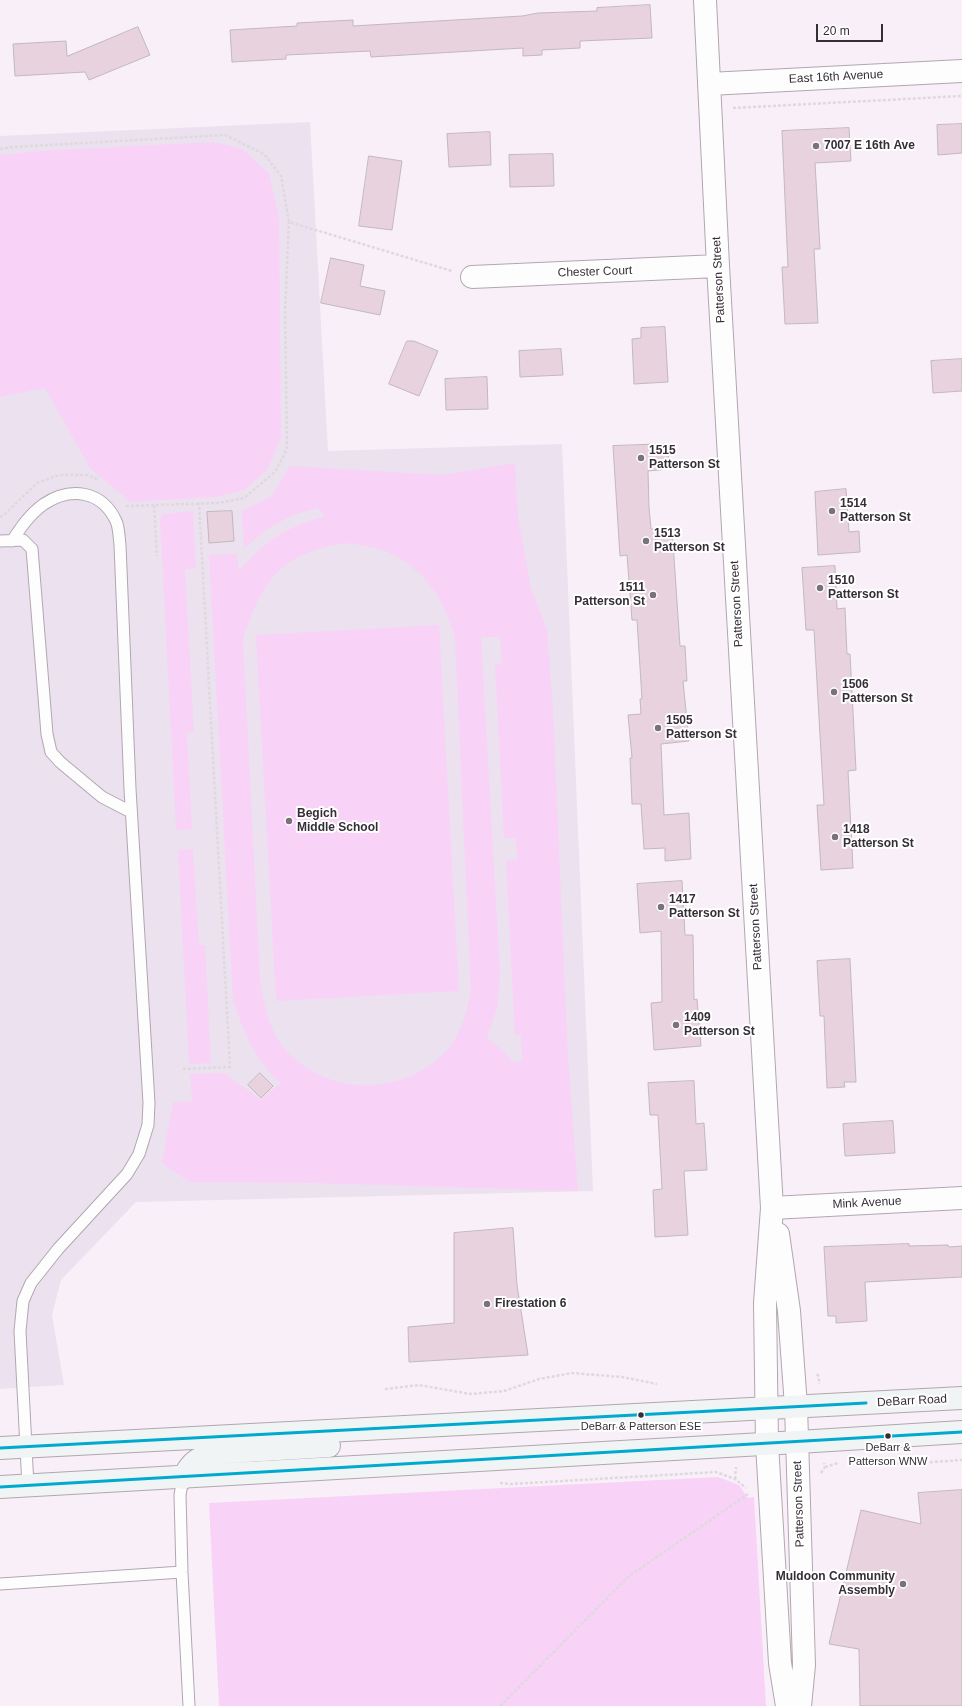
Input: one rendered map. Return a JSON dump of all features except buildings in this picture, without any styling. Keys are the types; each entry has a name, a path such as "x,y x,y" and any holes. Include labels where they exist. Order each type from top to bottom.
{"main road":[{"name":"DeBarr Road","path":"0,1448 962,1398"},
{"path":"183,1478 190,1465 200,1457 212,1453 361,1444 426,1434 468,1423"},
{"path":"0,1487 183,1478 962,1432"}],"street":[{"name":"Patterson Street","path":"705,0 718,266 772,1208 765,1303 767,1444 780,1663 787,1706"},
{"name":"East 16th Avenue","path":"709,84 962,71"},
{"name":"Chester Court","path":"472,277 718,266"},
{"name":"Mink Avenue","path":"772,1208 962,1198"},
{"name":"Patterson Street","path":"772,1208 785,1276 796,1406 804,1665 800,1706"}],"lane":[{"path":"12,541 25,521 45,504 66,494 83,494 95,497 108,506 117,522 120,545 131,812 149,1103 148,1125 139,1154 127,1174 58,1249 31,1283 23,1301 20,1331 28,1486"},
{"path":"0,541 23,540 32,549 47,734 51,752 60,762 102,797 131,812"},
{"path":"183,1478 180,1495 182,1572 190,1706"},
{"path":"0,1584 182,1572"}],"path":[{"path":"745,107 962,96"},
{"path":"0,149 225,135 264,154 281,176 289,222 285,312 287,449 275,472 244,498 218,503 126,506 122,500"},
{"path":"289,222 472,277"},
{"path":"0,517 4,515 36,483 59,475 88,475 100,481"},
{"path":"183,1070 230,1067 200,503"},
{"path":"154,505 157,556"},
{"path":"385,1389 419,1385 470,1394 504,1391 539,1379 572,1373 622,1377 658,1384"},
{"path":"846,1463 904,1464 962,1460"},
{"path":"825,1467 839,1463"},
{"path":"498,1482 511,1484 716,1472 735,1479 746,1486 749,1494 628,1577 500,1706"}],"shaded area":[{"name":"Begich Middle School","path":"310,122 328,451 562,444 593,1191 136,1202 61,1280 52,1315 64,1385 0,1389 0,136"},
{"path":"214,142 242,149 269,174 279,217 281,437 267,470 244,490 215,497 131,502 90,468 45,388 0,397 0,155 41,151"},
{"path":"515,463 518,517 531,589 547,630 553,709 568,1058 578,1191 315,1183 190,1182 162,1163 173,1102 192,1101 190,1074 224,1073 261,1100 281,1083 257,1056 246,1035 233,1000 209,555 237,554 239,571 258,551 277,536 298,525 325,516 317,508 290,516 266,530 244,548 242,511 271,497 290,466 442,475","holes":["345,543 369,547 394,555 415,570 424,578 437,595 447,615 455,637 471,993 465,1016 459,1031 446,1051 430,1065 412,1076 392,1082 371,1085 350,1084 329,1079 310,1070 282,1046 273,1031 267,1015 260,981 243,640 258,601 266,586 277,573 289,563 305,554","481,637 500,637 502,663 495,664 504,838 516,838 517,860 506,861 515,1035 521,1035 522,1061 514,1062 487,1037 497,1008 500,974"]},
{"path":"193,511 196,568 185,569 194,732 187,733 192,829 176,830 160,518 163,514"},
{"path":"439,625 459,991 276,1001 256,635"},
{"path":"193,849 199,945 205,945 211,1063 189,1064 178,850"},
{"path":"718,1477 739,1485 748,1498 754,1497 766,1706 219,1706 209,1503"}],"transit line":[{"path":"0,1448 866,1403"},
{"path":"0,1487 962,1432"}],"place":[{"name":"7007 E 16th Ave","path":"816,146"},
{"name":"1515 Patterson St","path":"641,458"},
{"name":"1514 Patterson St","path":"832,511"},
{"name":"1513 Patterson St","path":"646,541"},
{"name":"1510 Patterson St","path":"820,588"},
{"name":"1511 Patterson St","path":"653,595"},
{"name":"1506 Patterson St","path":"834,692"},
{"name":"1505 Patterson St","path":"658,728"},
{"name":"Begich Middle School","path":"289,821"},
{"name":"1418 Patterson St","path":"835,837"},
{"name":"1417 Patterson St","path":"661,907"},
{"name":"1409 Patterson St","path":"676,1025"},
{"name":"Firestation 6","path":"487,1304"},
{"name":"DeBarr & Patterson ESE","path":"641,1415"},
{"name":"DeBarr & Patterson WNW","path":"888,1436"},
{"name":"Muldoon Community Assembly","path":"903,1584"}]}
